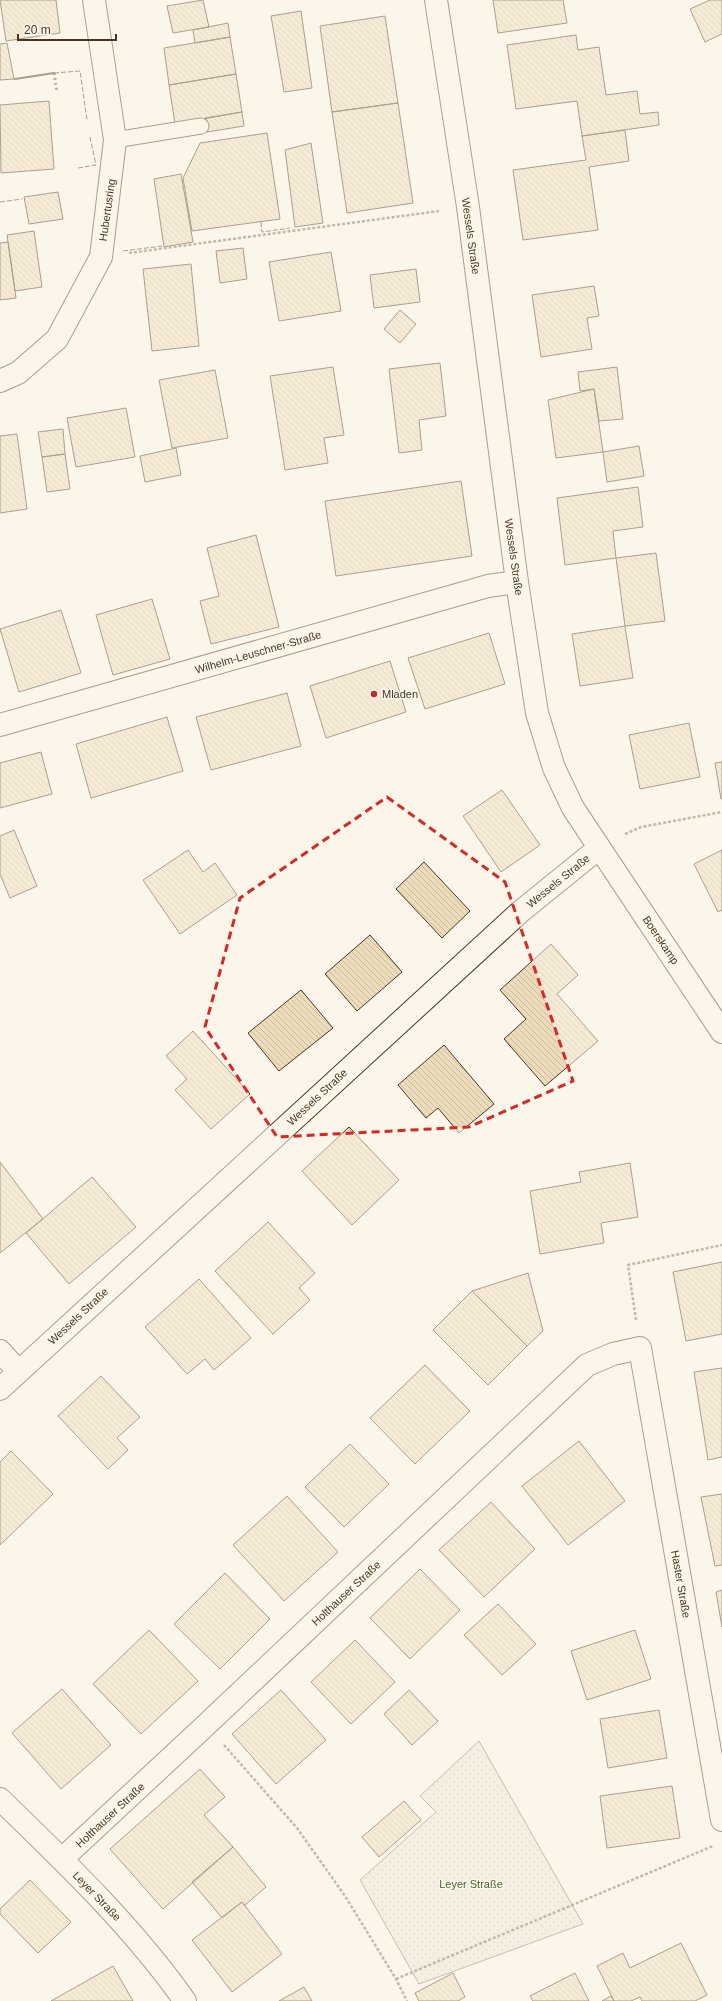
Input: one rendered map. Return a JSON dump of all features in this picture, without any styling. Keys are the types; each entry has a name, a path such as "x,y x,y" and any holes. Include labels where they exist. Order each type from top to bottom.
{"street":[{"name":"Hubertusring","path":"0,381 18,373 57,339 101,257 115,140 94,0"},
{"name":"Wessels Straße","path":"0,1389 520,912 599,848 573,808 554,768 537,713 517,582 468,207 436,0"},
{"name":"Wilhelm-Leuschner-Straße","path":"0,725 488,586 517,582"},
{"name":"Boerskamp","path":"599,848 722,1032"},
{"name":"Holthauser Straße","path":"62,1859 206,1725 587,1364 612,1354 640,1348"},
{"name":"Haster Straße","path":"640,1348 722,1820"},
{"path":"0,1352 18,1372"},
{"name":"Leyer Straße","path":"0,1799 62,1859 126,1926 161,1967 186,2001"}],"lane":[{"path":"115,140 201,126"}],"path":[{"path":"101,257 468,207"},
{"path":"599,848 641,827 722,812"},
{"path":"640,1348 628,1265 722,1244"},
{"path":"206,1725 297,1828 345,1896 396,1979 407,2001"},
{"path":"396,1979 715,1846"}],"highlighted area":[{"path":"387,797 505,882 573,1081 469,1127 277,1137 205,1027 240,898"}],"green space":[{"name":"Leyer Straße","path":"479,1741 583,1924 419,1984 360,1880 436,1812 420,1796"}],"building":[{"path":"0,0 56,0 60,33 6,41"},
{"path":"203,0 209,27 173,33 167,6"},
{"path":"493,0 563,0 567,23 498,33"},
{"path":"710,0 722,0 722,34 705,42 690,9"},
{"path":"301,11 312,88 284,92 271,16"},
{"path":"385,16 398,103 332,112 320,26"},
{"path":"228,23 230,37 195,43 193,30"},
{"path":"576,35 578,50 599,47 606,95 637,91 640,114 658,112 659,125 582,136 577,101 516,109 507,45"},
{"path":"230,37 236,74 169,85 164,48"},
{"path":"7,43 14,79 0,80 0,44"},
{"path":"236,74 242,112 175,124 169,85"},
{"path":"49,101 54,169 1,173 0,105"},
{"path":"398,103 413,203 347,213 332,112"},
{"path":"242,112 244,126 207,132 205,118"},
{"path":"625,130 629,161 589,167 598,230 523,240 513,170 586,160 582,136"},
{"path":"267,133 280,219 192,231 183,178 200,143"},
{"path":"311,143 323,223 295,227 285,150"},
{"path":"181,174 193,242 164,247 154,179"},
{"path":"58,192 63,219 29,224 24,197"},
{"path":"34,231 42,287 15,291 7,235"},
{"path":"8,242 16,298 0,300 0,243"},
{"path":"243,248 247,279 220,283 216,251"},
{"path":"331,252 341,311 279,321 269,262"},
{"path":"191,264 199,346 152,351 143,269"},
{"path":"416,269 420,302 374,308 370,275"},
{"path":"594,286 599,316 587,318 592,349 541,357 532,295"},
{"path":"400,310 416,324 400,343 384,329"},
{"path":"440,363 446,416 419,420 422,450 399,453 389,369"},
{"path":"333,367 344,435 324,438 328,463 285,470 270,376"},
{"path":"617,367 623,419 599,421 594,389 580,391 578,372"},
{"path":"215,370 228,438 172,448 159,380"},
{"path":"594,389 603,452 556,458 548,400"},
{"path":"126,408 135,457 76,467 67,418"},
{"path":"63,429 65,454 42,457 38,432"},
{"path":"17,434 27,509 0,513 0,436"},
{"path":"639,446 644,476 607,482 603,452"},
{"path":"176,448 181,475 145,482 140,456"},
{"path":"65,454 70,489 47,492 42,457"},
{"path":"461,481 472,556 336,576 325,501"},
{"path":"638,487 643,527 613,531 616,558 565,565 557,498"},
{"path":"256,535 279,627 211,644 200,601 219,596 207,548"},
{"path":"656,553 665,621 625,626 616,558"},
{"path":"152,599 170,659 113,675 96,615"},
{"path":"61,610 81,673 19,692 0,629"},
{"path":"625,626 633,678 580,686 572,634"},
{"path":"489,633 505,684 425,709 408,658"},
{"path":"390,661 406,712 326,738 310,686"},
{"path":"287,693 301,746 211,770 196,717"},
{"path":"167,717 183,771 91,798 76,744"},
{"path":"689,723 700,777 640,789 629,735"},
{"path":"41,752 52,794 0,808 0,763"},
{"path":"722,762 722,799 721,799 715,763"},
{"path":"502,790 540,845 501,872 463,816"},
{"path":"14,830 37,886 10,898 0,874 0,836"},
{"path":"188,850 203,872 215,863 237,895 180,934 143,880"},
{"path":"722,850 722,910 718,912 694,864"},
{"path":"424,862 470,911 442,938 396,889"},
{"path":"370,935 402,972 357,1011 325,974"},
{"path":"551,944 578,975 557,994 598,1041 545,1086 504,1039 526,1019 500,990"},
{"path":"301,990 333,1028 279,1071 248,1033"},
{"path":"193,1031 250,1094 211,1129 175,1090 187,1079 166,1056"},
{"path":"444,1045 494,1104 459,1133 438,1108 426,1118 398,1085"},
{"path":"349,1127 399,1180 352,1225 302,1171"},
{"path":"0,1162 43,1219 0,1253"},
{"path":"630,1163 638,1217 601,1223 604,1243 540,1254 530,1191 581,1182 579,1172"},
{"path":"92,1177 136,1227 69,1284 26,1233"},
{"path":"268,1222 315,1273 299,1288 310,1300 273,1334 215,1271"},
{"path":"722,1262 722,1334 686,1341 673,1272"},
{"path":"528,1273 543,1331 527,1346 472,1291"},
{"path":"199,1279 251,1338 214,1370 205,1359 187,1374 145,1327"},
{"path":"472,1291 527,1346 488,1385 433,1330"},
{"path":"425,1365 470,1411 415,1464 370,1418"},
{"path":"722,1368 722,1457 708,1460 694,1372"},
{"path":"101,1376 140,1417 117,1438 128,1450 108,1469 58,1416"},
{"path":"579,1441 625,1501 568,1545 522,1486"},
{"path":"350,1444 389,1484 344,1527 305,1487"},
{"path":"11,1451 53,1494 0,1545 0,1462"},
{"path":"722,1494 722,1565 715,1566 701,1497"},
{"path":"287,1496 338,1552 284,1601 233,1545"},
{"path":"491,1502 535,1549 484,1597 439,1550"},
{"path":"420,1569 460,1610 410,1659 370,1618"},
{"path":"225,1573 270,1619 220,1669 174,1624"},
{"path":"722,1590 722,1627 716,1592"},
{"path":"498,1604 536,1644 502,1675 464,1635"},
{"path":"149,1630 198,1681 141,1734 93,1684"},
{"path":"635,1630 651,1679 587,1700 571,1651"},
{"path":"355,1640 395,1682 351,1724 311,1682"},
{"path":"62,1689 111,1745 61,1789 12,1733"},
{"path":"281,1690 326,1740 276,1784 232,1734"},
{"path":"409,1690 438,1721 412,1745 384,1714"},
{"path":"659,1710 667,1758 608,1768 600,1719"},
{"path":"200,1769 225,1797 204,1815 233,1847 163,1909 110,1849"},
{"path":"672,1786 680,1838 607,1848 600,1796"},
{"path":"404,1801 421,1820 379,1857 362,1837"},
{"path":"233,1847 266,1887 245,1905 242,1902 222,1918 192,1882"},
{"path":"30,1880 71,1922 38,1953 0,1914 0,1909"},
{"path":"242,1902 282,1954 232,1992 192,1940"},
{"path":"681,1943 707,1995 695,2001 642,2001 640,1997 631,2001 614,2001 597,1966 623,1953 630,1968"},
{"path":"113,1966 133,2001 51,2001"},
{"path":"453,1973 465,1997 458,2001 419,2001 415,1993"},
{"path":"575,1973 589,2001 533,2001 530,1996"},
{"path":"304,1987 312,2001 279,2001"},
{"path":"611,1996 614,2001 602,2001"}],"hedge":[{"path":"54,73 57,92"}],"fence":[{"path":"54,73 80,71 87,120"},
{"path":"78,168 96,165 90,137"},
{"path":"0,202 22,199"},
{"path":"261,222 262,232 290,228"},
{"path":"123,251 162,246"}],"wall":[{"path":"15,79 54,73"}],"place":[{"name":"Mladen","path":"374,694"}]}
